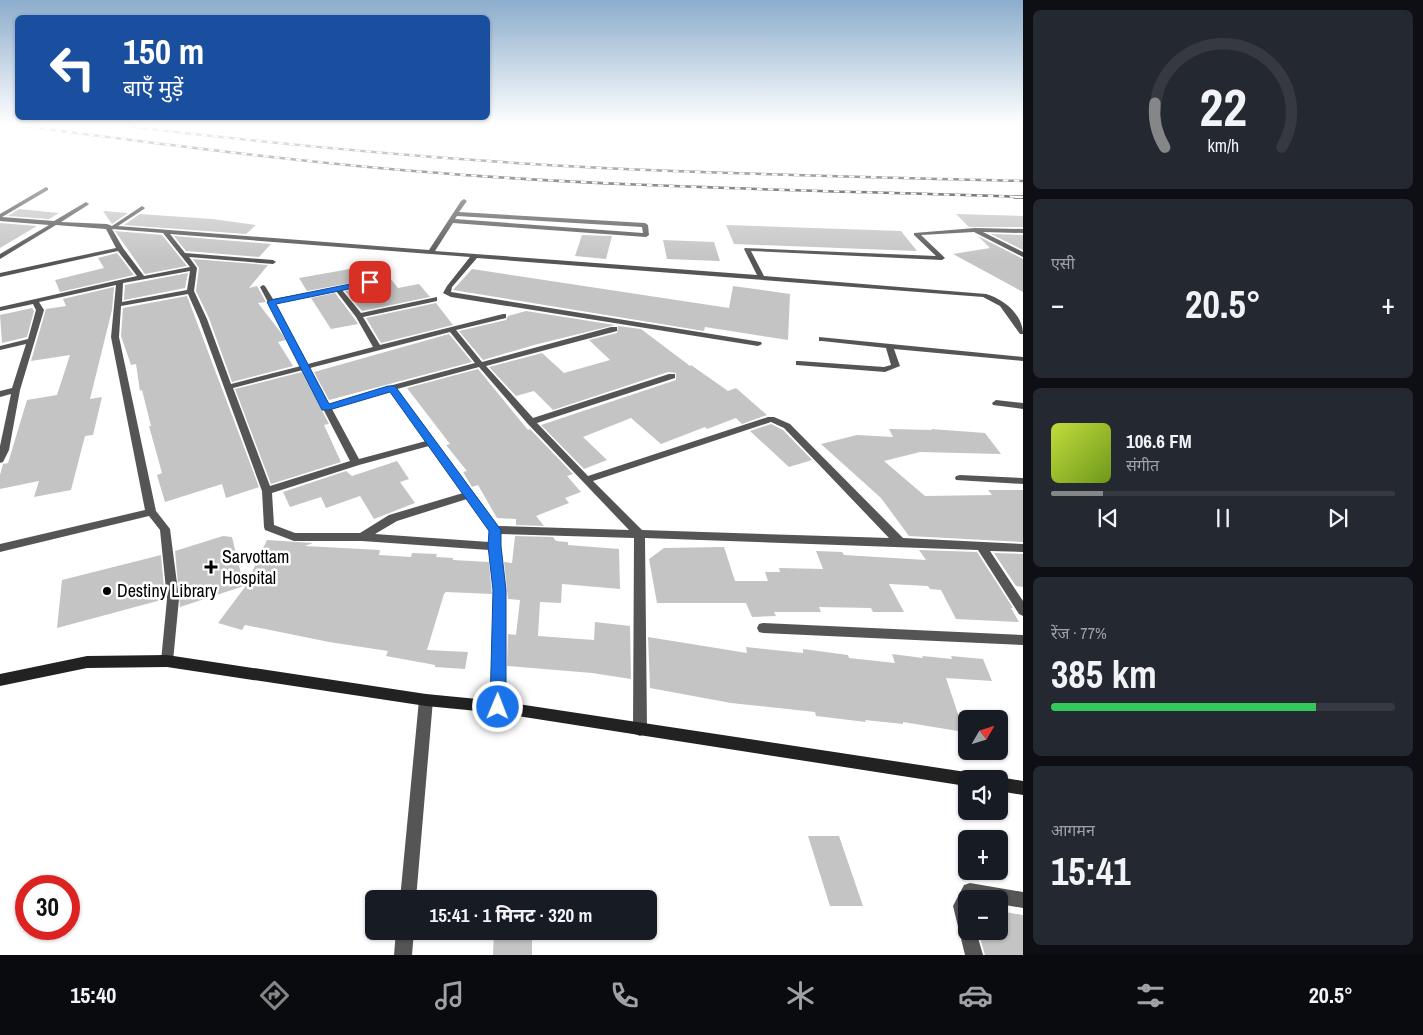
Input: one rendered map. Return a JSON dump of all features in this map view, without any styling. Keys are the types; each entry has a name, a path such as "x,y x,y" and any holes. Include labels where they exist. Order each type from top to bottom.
{"street":[{"path":"0,217 46,189"},
{"path":"431,252 464,201"},
{"path":"0,257 86,204"},
{"path":"111,226 142,208"},
{"path":"452,222 646,235 645,225 456,214"},
{"path":"0,217 165,232 984,295 997,299 1004,304 1023,332"},
{"path":"111,226 120,249 141,276"},
{"path":"975,230 1023,255"},
{"path":"762,278 747,248 942,258 916,234 975,230 1023,231"},
{"path":"165,232 194,268"},
{"path":"0,275 120,249"},
{"path":"184,255 272,262"},
{"path":"475,256 449,287 447,293 758,344"},
{"path":"0,309 141,276 142,278 194,268"},
{"path":"194,268 189,286 190,291 267,491 269,527 294,537 362,537 494,546"},
{"path":"271,302 386,279"},
{"path":"120,281 115,337 151,512 165,529 174,599 167,661"},
{"path":"263,287 304,368 356,463"},
{"path":"338,289 359,316 378,349"},
{"path":"117,306 190,291"},
{"path":"359,316 434,299"},
{"path":"0,460 16,390 40,310 35,301"},
{"path":"228,387 503,316"},
{"path":"326,408 392,388 614,329"},
{"path":"452,330 480,365 532,422 639,534 640,729"},
{"path":"822,339 1023,359"},
{"path":"0,348 31,340"},
{"path":"799,363 884,370 896,366 889,346"},
{"path":"532,422 672,376"},
{"path":"392,388 430,443 495,530 494,546 500,590 498,707"},
{"path":"0,394 16,390"},
{"path":"996,403 1023,406"},
{"path":"586,480 771,419 787,426 900,542"},
{"path":"267,491 356,463 430,443"},
{"path":"960,478 1023,481"},
{"path":"362,537 393,518 468,495"},
{"path":"0,548 151,512"},
{"path":"495,530 900,542 1023,548"},
{"path":"981,546 1023,612"},
{"path":"763,628 1023,640"},
{"path":"0,680 87,662 167,661 426,700 498,707 958,778"},
{"path":"409,890 426,700"},
{"path":"1008,786 1023,788"},
{"path":"1008,897 1023,900"},
{"path":"403,955 404,940"},
{"path":"970,940 974,955"}],"building":[{"path":"19,209 59,213 49,219 8,216"},
{"path":"103,211 128,213 112,224"},
{"path":"140,214 212,219 256,225 246,234 124,225"},
{"path":"956,214 1023,216 1023,227 969,227"},
{"path":"0,223 37,226 0,248"},
{"path":"726,225 901,231 917,251 734,244"},
{"path":"115,231 162,235 187,266 145,274"},
{"path":"991,234 1023,235 1023,250"},
{"path":"582,235 612,236 606,259 575,256"},
{"path":"174,236 271,244 259,257 186,251"},
{"path":"978,236 1023,259 1023,292 953,254 990,248"},
{"path":"663,240 714,242 720,261 667,259"},
{"path":"117,253 134,275 60,292 55,280 104,268 98,258"},
{"path":"193,259 268,265 249,288 257,286 266,302 258,303 286,340 278,342 293,366 232,382 209,318 196,291 199,268"},
{"path":"378,264 389,276 307,291 299,278"},
{"path":"472,269 729,308 733,286 790,294 788,340 705,327 704,331 453,290"},
{"path":"188,273 185,288 124,300 125,285"},
{"path":"390,278 398,288 419,284 430,297 362,311 345,291 388,282"},
{"path":"114,287 112,310 90,399 102,397 93,435 85,436 71,490 34,497 39,481 0,489 0,475 3,464 8,463 27,400 57,395 70,355 31,361 46,309 66,306 63,299"},
{"path":"335,293 358,324 331,329 311,298"},
{"path":"187,296 259,487 226,498 222,484 165,502 157,475 162,473 149,426 151,426 142,390 140,391 136,364 131,365 121,336 123,308"},
{"path":"436,303 453,325 381,343 366,318"},
{"path":"32,308 34,311 27,337 2,343 0,315"},
{"path":"526,311 615,325 483,360 459,331 506,320 508,316"},
{"path":"618,326 641,329 690,366 728,391 736,388 767,415 742,424 736,418 707,429 705,427 661,444 631,418 583,437 607,460 584,469 541,425 676,380 676,373 668,372 553,410 534,391 516,396 489,367 542,353 564,373 610,360 589,340 617,333"},
{"path":"449,334 472,362 329,400 314,372"},
{"path":"478,369 528,430 530,429 573,474 567,476 581,492 565,498 569,503 536,516 544,526 516,525 516,519 497,518 478,485 472,487 463,472 467,471 446,445 450,444 407,388"},
{"path":"302,372 329,424 324,425 341,462 271,484 235,389"},
{"path":"771,424 783,430 812,460 789,467 750,431"},
{"path":"889,429 931,429 985,433 1001,454 920,452 884,461 925,496 992,495 988,490 1023,490 1023,542 909,536 881,498 821,444 857,435 893,437"},
{"path":"397,461 409,479 400,482 415,503 374,519 360,496 326,508 321,497 290,507 283,492 346,471 352,476"},
{"path":"223,536 232,537 244,586 180,607 175,551"},
{"path":"515,536 553,537 556,541 568,542 568,545 619,549 620,589 562,584 561,603 540,602 538,636 594,640 595,622 630,626 631,679 592,673 507,666 508,634 516,635 520,600 508,599 504,562 512,563"},
{"path":"267,540 313,543 305,546 380,550 379,555 411,557 412,553 437,554 436,557 453,558 453,560 489,562 492,594 446,592 427,650 468,652 465,669 435,667 435,665 386,656 388,651 329,642 245,625 242,630 218,623 245,587"},
{"path":"724,547 735,581 768,581 765,572 780,572 779,568 823,569 816,551 842,552 844,555 926,560 919,550 977,552 1013,608 1011,608 1019,622 956,619 941,590 930,589 928,586 889,584 904,612 873,612 871,608 819,607 821,612 774,612 776,616 752,617 746,603 657,603 649,559 664,548"},
{"path":"994,553 1023,554 1023,587 1016,586"},
{"name":"Destiny Library","path":"161,555 165,599 57,628 62,580"},
{"path":"648,637 747,653 746,647 803,653 803,649 848,655 849,658 895,663 892,654 923,658 922,656 952,659 951,656 983,659 992,681 946,678 958,714 958,731 903,722 903,724 865,720 866,722 816,716 815,712 731,703 650,688"},
{"path":"808,836 839,836 863,906 830,906"},
{"path":"1008,912 1023,915 1023,955 985,955 981,940 1008,940"},
{"path":"494,940 532,940 532,955 493,955"}],"railway":[{"path":"409,171 642,185 1023,197"},
{"path":"670,171 1023,181"},
{"path":"1015,197 1023,197"}],"place":[{"name":"Sarvottam Hospital","path":"211,567"},
{"name":"Destiny Library","path":"107,591"}],"route":[{"path":"370,282 271,302 326,408 392,388 495,530 494,546 500,590 498,707"}]}
